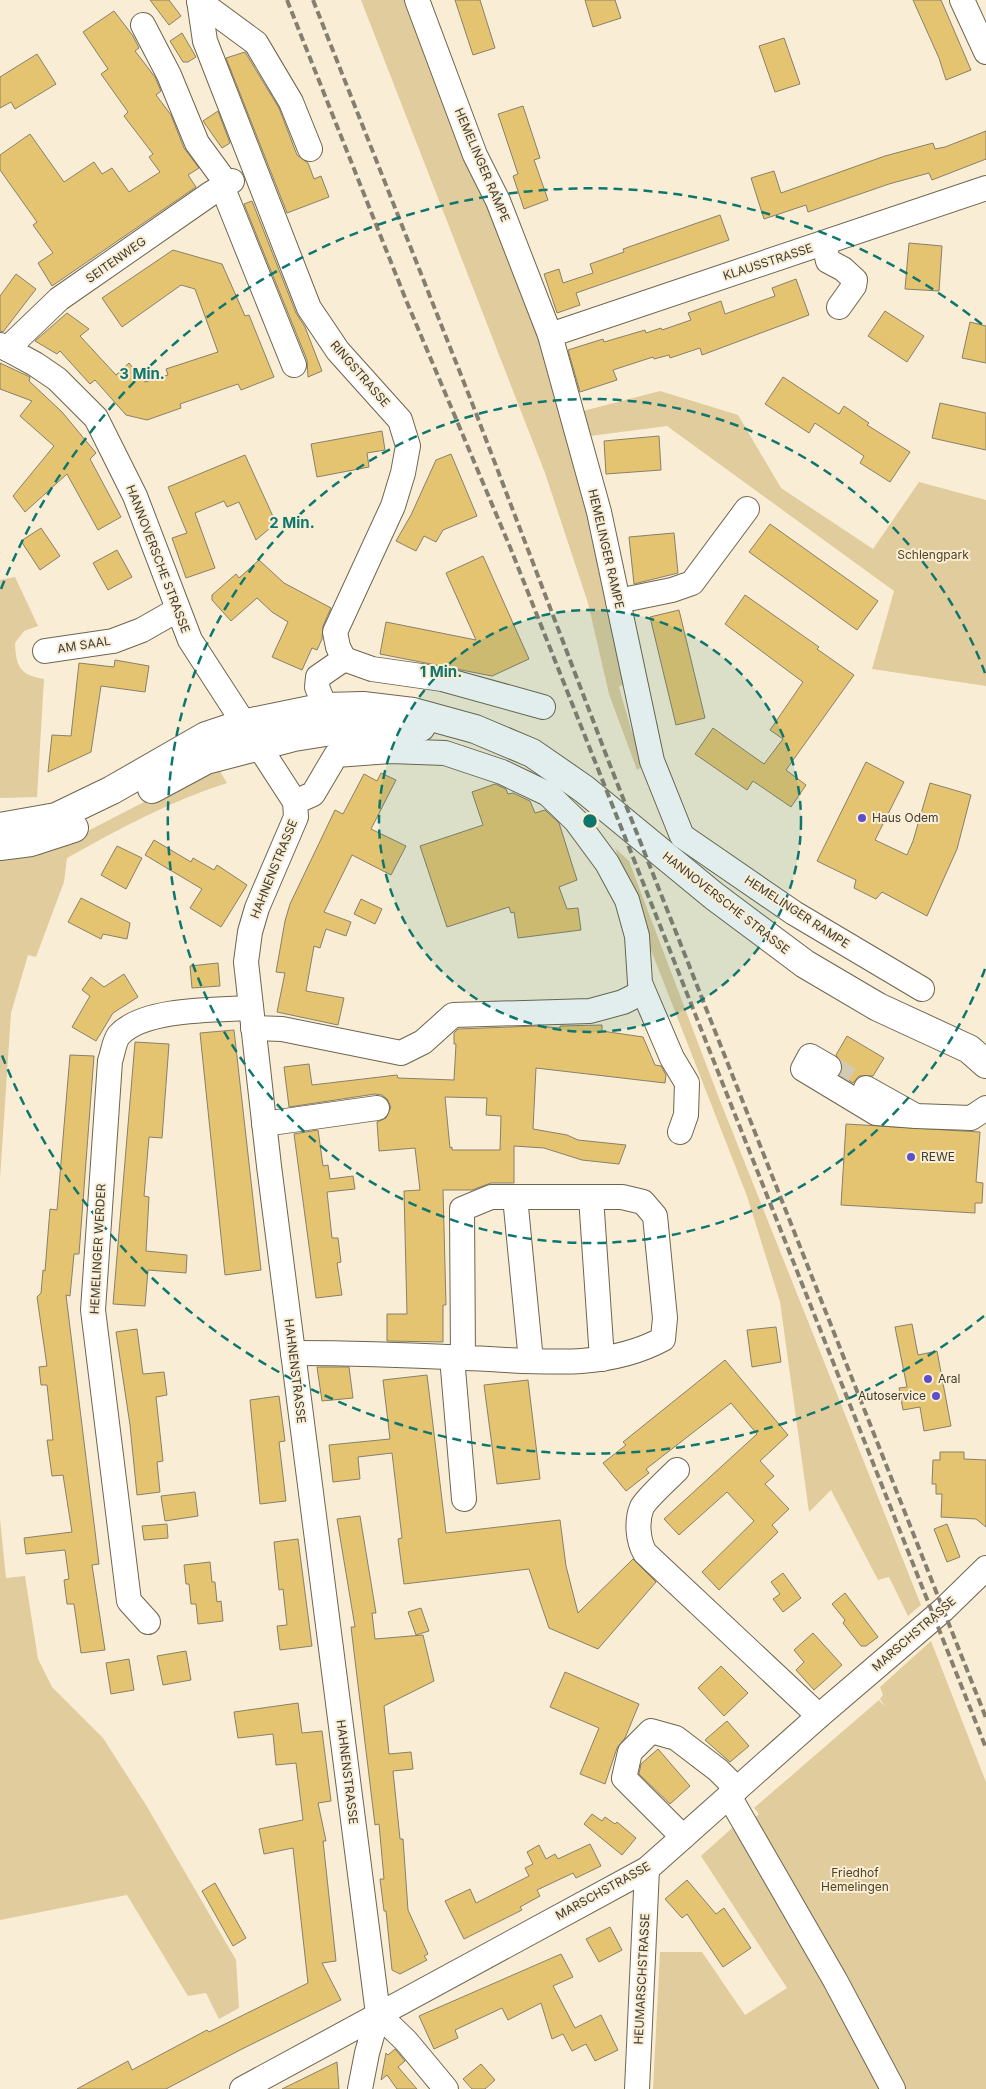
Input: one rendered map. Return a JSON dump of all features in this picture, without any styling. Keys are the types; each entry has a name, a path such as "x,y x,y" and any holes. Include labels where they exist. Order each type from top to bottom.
{"main road":[{"name":"HANNOVERSCHE STRASSE","path":"242,724 325,707 363,706 413,712 475,729 532,753 584,789 714,896 805,964 878,1007 969,1049 986,1064"},
{"path":"0,827 56,817 112,790 206,736 242,724"},
{"name":"HANNOVERSCHE STRASSE","path":"257,747 338,730 410,726 475,729"},
{"path":"0,846 31,842 64,833 120,806 206,760 257,747"}],"street":[{"path":"199,0 256,43 292,102 310,149"},
{"name":"RINGSTRASSE","path":"199,0 205,41 309,308 338,351 400,420 408,446 403,473 393,506 335,632 338,647 344,659"},
{"name":"HEMELINGER RAMPE","path":"417,0 475,155 498,201 550,335 599,512 652,761 682,836 794,913 922,989"},
{"path":"962,0 986,52"},
{"path":"143,25 169,75 197,143 227,184 294,364"},
{"name":"SEITENWEG","path":"4,347 59,299 227,184"},
{"name":"KLAUSSTRASSE","path":"550,335 986,188"},
{"path":"824,244 828,261 843,269 854,280 854,286 839,307"},
{"name":"HANNOVERSCHE STRASSE","path":"4,347 35,364 57,380 96,418 135,496 190,640 257,747"},
{"path":"618,601 672,590 692,583 747,509"},
{"name":"AM SAAL","path":"45,651 113,641 142,630 177,610"},
{"path":"325,707 317,687 318,677 344,659 372,669 442,678 543,707"},
{"name":"HAHNENSTRASSE","path":"257,747 295,802 296,817 290,836 257,908 250,932 246,962 264,1124 378,2014"},
{"path":"295,802 313,794 336,755 390,751 445,753 502,772 548,794 576,821 607,863 627,900 636,936 640,983 672,1058 687,1083 686,1115 680,1132"},
{"name":"HEMELINGER WERDER","path":"148,1622 129,1601 93,1310 110,1061 118,1036 136,1022 157,1015 252,1018 282,1029 401,1053 423,1042 453,1015 590,1011 622,1002 643,992"},
{"path":"825,1059 803,1069 876,1114 971,1118 986,1108"},
{"path":"875,1088 916,1116"},
{"path":"264,1124 377,1108"},
{"path":"293,1353 458,1358 531,1362 595,1362 649,1346 663,1339 665,1318 655,1216 643,1202 622,1197 492,1197 462,1210 458,1358 464,1499"},
{"path":"515,1197 531,1362"},
{"path":"590,1197 602,1359"},
{"path":"677,1470 642,1507 638,1536 645,1552 819,1716"},
{"name":"MARSCHSTRASSE","path":"242,2089 648,1869 819,1716 943,1610 986,1568"},
{"path":"683,1837 624,1778 630,1752 651,1731 676,1738 718,1770 733,1793 893,2089"},
{"name":"HEUMARSCHSTRASSE","path":"637,2089 648,1869"},
{"path":"360,2089 367,2053 378,2014 406,2041 446,2089"}],"green space":[{"path":"361,0 413,0 542,337 591,505 628,682 619,687 631,729 645,765 637,770 609,694 588,603 545,473"},
{"name":"Schlengpark","path":"660,391 738,415 781,488 873,549 919,482 986,500 986,686 872,669 894,591 667,426 590,436 583,411"},
{"path":"15,577 38,626 24,631 15,643 18,664 29,675 44,679 37,797 0,798 0,580"},
{"path":"216,765 227,783 165,807 125,826 67,858 64,882 36,957 28,955 11,1013 0,1179 0,854 78,836"},
{"path":"615,848 629,861 717,1093 921,1605 908,1616 889,1577 878,1580 831,1490 809,1512 780,1302 747,1196 651,950"},
{"path":"0,1519 6,1578 25,1576 38,1659 52,1687 103,1738 146,1805 236,1960 239,2008 219,2019 206,1993 188,1996 127,1895 0,1920"},
{"name":"Friedhof Hemelingen","path":"931,1641 986,1782 986,2089 653,2089 660,1952 702,1952 745,2015 787,1988 701,1856 732,1828 737,1833 759,1814 754,1808 879,1700 885,1707 880,1699 883,1695 880,1687"}],"building":[{"path":"150,0 169,0 181,16 169,25"},
{"path":"455,0 480,0 495,48 473,55"},
{"path":"585,0 615,0 621,18 593,27"},
{"path":"913,0 941,0 971,70 946,80 939,58"},
{"path":"114,11 133,36 139,48 135,51 155,77 161,91 156,95 171,115 184,148 199,168 188,175 196,187 52,286 38,263 53,253 33,225 37,222 0,170 0,155 30,134 64,182 94,162 102,174 112,168 129,192 160,172 149,157 153,154 124,116 128,112 101,74 108,69 83,32"},
{"path":"182,33 196,57 188,62 183,62 170,41"},
{"path":"784,38 800,84 775,92 759,46"},
{"path":"245,52 279,108 297,155 308,163 314,179 321,176 329,197 287,213 226,58"},
{"path":"37,54 56,84 15,109 11,102 0,108 0,77"},
{"path":"523,106 540,158 534,160 548,200 524,209 513,176 518,174 498,114"},
{"path":"218,111 230,143 222,148 203,121"},
{"path":"986,131 986,159 932,180 929,173 889,184 808,212 806,205 764,219 751,178 774,171 781,193 885,156 933,143 935,149 945,147"},
{"path":"252,201 296,313 305,327 322,371 308,377 307,360 244,204"},
{"path":"720,215 729,240 576,293 580,305 557,313 544,274 559,269 563,283 593,273 590,264 624,252 623,249"},
{"path":"909,243 942,246 939,291 905,289"},
{"path":"173,250 222,264 245,316 249,315 274,377 241,390 238,384 180,404 181,408 147,420 126,415 95,380 90,384 60,351 57,354 35,341 67,313 89,329 80,336 116,375 129,363 145,382 168,375 166,369 218,352 195,289 181,285 122,327 102,298"},
{"path":"16,274 36,289 3,332 0,331 0,296"},
{"path":"796,279 809,315 702,355 700,348 670,358 669,355 654,359 653,357 613,370 617,380 580,392 568,350 603,339 604,342 645,330 646,333 661,328 662,330 691,320 688,313 721,301 725,314 775,296 772,288"},
{"path":"885,311 924,336 907,362 868,336"},
{"path":"970,322 986,326 986,363 962,358"},
{"path":"0,363 30,377 29,381 62,412 96,453 90,459 121,517 98,530 67,474 25,512 13,496 54,446 20,416 32,401 0,389"},
{"path":"783,377 839,414 844,406 869,423 867,425 910,452 890,482 860,463 864,456 815,423 809,433 765,404"},
{"path":"940,403 986,413 986,450 932,438"},
{"path":"382,431 385,450 367,453 369,467 317,477 311,444"},
{"path":"659,436 661,470 606,474 604,441"},
{"path":"451,454 477,516 443,530 436,542 424,536 416,551 396,541 411,515 436,460"},
{"path":"245,455 276,523 256,540 239,502 227,507 224,501 195,513 215,568 186,578 172,538 187,533 168,487"},
{"path":"770,524 878,601 857,630 749,552"},
{"path":"41,528 60,556 40,570 21,541"},
{"path":"674,533 678,573 634,584 629,537"},
{"path":"117,550 132,577 108,590 93,563"},
{"path":"483,556 529,659 492,676 380,654 386,622 476,640 446,573"},
{"path":"259,560 284,583 331,608 323,626 322,639 317,650 312,648 302,670 272,657 288,622 272,612 257,598 231,621 212,600 212,595 236,574 239,578"},
{"path":"745,595 819,647 817,649 854,675 786,770 806,785 791,807 753,781 747,790 695,754 713,728 764,764 783,739 770,730 803,682 725,624"},
{"path":"679,610 705,718 676,725 650,617"},
{"path":"115,660 149,666 145,692 101,686 91,752 48,772 52,735 71,736 79,663 114,667"},
{"name":"Haus Odem","path":"866,762 904,782 875,840 907,855 930,783 971,795 957,849 927,916 882,892 876,899 854,888 856,880 817,861"},
{"path":"381,773 396,780 371,829 406,846 391,875 352,855 324,912 351,922 346,936 326,929 320,948 314,946 306,991 344,998 338,1025 277,1012 285,973 276,972 290,904 335,810 343,814 364,774 377,781"},
{"path":"495,784 506,789 508,794 513,793 530,801 535,813 545,810 559,823 577,880 559,887 567,909 578,908 581,930 518,938 514,912 511,913 509,907 447,927 420,846 483,825 472,792"},
{"path":"154,840 191,862 193,858 214,870 217,865 247,885 221,927 190,908 202,889 145,855"},
{"path":"117,846 142,858 126,889 101,875"},
{"path":"81,898 130,923 127,939 103,934 101,939 68,922"},
{"path":"361,899 382,909 375,924 354,914"},
{"path":"218,963 220,986 192,988 190,966"},
{"path":"124,974 138,997 113,1013 96,1041 72,1027 90,996 82,990 91,977 104,987"},
{"path":"602,1025 602,1031 643,1037 655,1065 661,1066 666,1075 665,1083 536,1068 533,1129 567,1135 578,1140 626,1145 619,1164 582,1160 544,1148 514,1146 514,1183 491,1183 472,1190 443,1190 446,1305 443,1305 443,1342 387,1341 387,1314 407,1314 404,1191 420,1190 415,1148 379,1151 377,1122 386,1118 391,1107 387,1099 382,1095 375,1094 289,1107 284,1067 309,1064 312,1085 397,1075 398,1078 454,1080 456,1044 454,1044 454,1033 458,1029 537,1026 560,1028 560,1026","holes":["445,1097 487,1098 486,1115 501,1116 500,1150 452,1150 452,1147 450,1148"]},
{"path":"234,1030 261,1270 225,1275 200,1033"},
{"path":"847,1036 884,1058 873,1076 859,1076 853,1083 840,1075 843,1067 836,1055"},
{"path":"135,1042 169,1044 162,1138 149,1137 144,1196 149,1197 146,1251 187,1255 186,1273 148,1270 145,1306 113,1304"},
{"path":"70,1055 94,1056 79,1254 74,1254 70,1296 66,1295 99,1564 92,1565 105,1650 81,1653 74,1604 67,1604 64,1580 69,1579 65,1550 26,1554 24,1538 72,1532 63,1475 52,1476 47,1440 53,1440 47,1385 41,1385 39,1367 47,1366 37,1297 41,1293 43,1270 45,1271 50,1209 57,1210"},
{"name":"REWE","path":"846,1124 980,1132 976,1182 983,1183 982,1203 975,1203 975,1213 841,1205"},
{"path":"318,1130 323,1166 328,1165 330,1179 353,1176 355,1189 327,1192 332,1238 338,1238 341,1262 337,1263 342,1295 316,1298 294,1134"},
{"name":"Aral","path":"912,1324 918,1355 937,1351 951,1426 924,1431 920,1407 903,1410 899,1388 907,1387 895,1327"},
{"path":"776,1327 781,1362 752,1367 747,1330"},
{"path":"137,1329 143,1374 164,1372 167,1395 156,1397 163,1461 157,1462 160,1492 137,1495 130,1425 116,1332"},
{"path":"725,1360 788,1435 760,1461 774,1476 765,1484 789,1509 772,1525 778,1532 719,1590 702,1572 754,1521 727,1492 679,1535 664,1519 757,1434 731,1403 646,1469 649,1473 626,1491 603,1463 626,1445 623,1442"},
{"path":"317,1367 349,1367 353,1398 322,1401"},
{"path":"427,1375 446,1533 560,1520 566,1566 578,1613 633,1559 656,1582 598,1649 549,1628 529,1569 404,1584 398,1539 402,1538 392,1453 358,1457 360,1479 333,1482 329,1445 390,1439 383,1380"},
{"path":"528,1380 540,1479 497,1484 484,1385"},
{"path":"279,1396 285,1441 279,1442 286,1501 260,1504 250,1400"},
{"path":"940,1452 964,1452 964,1459 986,1460 986,1527 976,1519 941,1517 942,1494 936,1494 936,1484 932,1484 933,1460 940,1460"},
{"path":"195,1492 198,1516 165,1521 161,1496"},
{"path":"360,1516 376,1613 372,1613 375,1639 423,1635 434,1681 384,1706 389,1754 411,1752 413,1769 393,1771 400,1839 403,1839 408,1910 428,1954 424,1956 427,1960 400,1974 392,1970 386,1911 384,1911 380,1879 384,1879 379,1824 375,1825 351,1627 355,1627 337,1519"},
{"path":"167,1524 168,1538 144,1540 142,1526"},
{"path":"947,1524 960,1557 947,1562 934,1529"},
{"path":"298,1539 312,1646 280,1650 277,1626 287,1625 283,1589 279,1590 274,1542"},
{"path":"210,1562 217,1602 221,1601 223,1621 198,1624 196,1604 191,1604 189,1584 186,1584 184,1565"},
{"path":"783,1573 801,1598 783,1612 773,1599 780,1594 771,1582"},
{"path":"845,1593 878,1637 866,1646 861,1646 843,1623 845,1620 832,1604"},
{"path":"421,1608 429,1631 416,1635 408,1612"},
{"path":"813,1633 842,1665 814,1690 796,1670 804,1662 794,1650"},
{"path":"186,1651 191,1680 163,1685 157,1656"},
{"path":"129,1659 134,1690 111,1694 106,1663"},
{"path":"721,1666 748,1693 724,1716 698,1688"},
{"path":"565,1672 639,1704 625,1738 617,1748 605,1784 580,1774 599,1728 550,1707"},
{"path":"298,1703 302,1733 322,1731 331,1801 318,1803 326,1841 323,1841 336,1961 322,1963 341,2000 166,2089 77,2089 128,2061 132,2070 207,2030 209,2032 308,1983 293,1848 264,1854 259,1829 303,1820 296,1763 276,1765 273,1734 238,1738 234,1712"},
{"path":"727,1721 749,1746 730,1762 705,1740"},
{"path":"658,1749 690,1786 670,1804 639,1774 641,1764"},
{"path":"592,1814 602,1821 605,1817 615,1824 617,1822 636,1838 622,1855 584,1824"},
{"path":"590,1844 601,1866 576,1878 573,1873 537,1890 540,1896 520,1907 522,1910 464,1939 445,1901 470,1889 476,1903 529,1876 525,1868 533,1864 527,1852 539,1845 546,1859 555,1854 558,1859"},
{"path":"687,1880 716,1914 724,1908 751,1948 723,1967 687,1914 682,1918 665,1899"},
{"path":"215,1883 246,1938 233,1946 202,1891"},
{"path":"610,1927 622,1950 599,1962 586,1939"},
{"path":"561,1954 573,1977 553,1986 575,2028 601,2015 618,2050 595,2061 586,2044 572,2051 563,2034 552,2039 541,2003 508,2020 502,2008 455,2030 458,2038 434,2049 419,2016"},
{"path":"395,2049 405,2061 398,2067 417,2089 397,2089 387,2075 381,2080 386,2053 388,2055"},
{"path":"337,2062 339,2089 282,2089"},
{"path":"481,2064 495,2080 485,2089 472,2089 463,2079"}],"tunnel":[{"path":"829,1067 866,1088"}],"railway":[{"path":"287,0 406,300 510,547 986,1748"},
{"path":"313,0 474,408 610,765 986,1718"}],"place":[{"name":"Haus Odem","path":"862,818"},
{"name":"REWE","path":"911,1157"},
{"name":"Aral","path":"928,1379"},
{"name":"Autoservice","path":"936,1396"}]}
